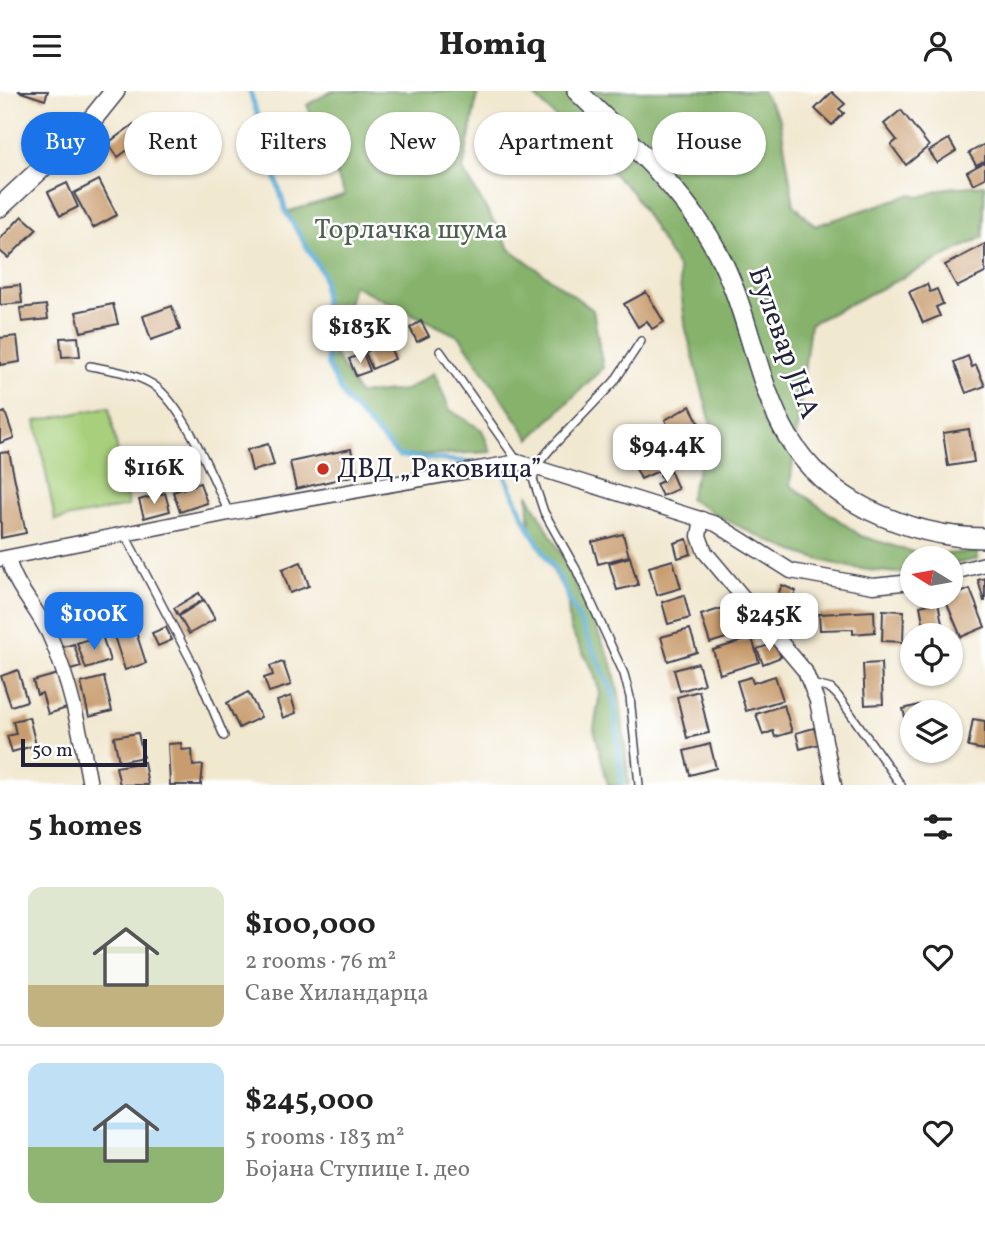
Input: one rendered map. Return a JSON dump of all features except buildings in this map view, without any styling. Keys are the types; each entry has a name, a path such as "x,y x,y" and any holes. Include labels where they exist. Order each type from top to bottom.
{"main road":[{"path":"0,207 86,127 115,91"},
{"name":"Булевар ЈНА","path":"577,91 676,194 708,237 737,292 761,376 778,420 802,460 821,480 846,498 907,526 946,535 985,538"}],"street":[{"path":"90,785 55,650 38,614 4,558 229,513 516,462 537,465 702,519 729,531 772,560 801,574 873,586 900,583"},
{"path":"702,519 699,535 705,552 728,583 794,656 811,684 834,785"},
{"path":"963,570 985,564"}],"lane":[{"path":"639,785 630,697 624,674 582,581 544,512 534,485 533,472 614,382 641,341"},
{"path":"440,351 516,462"},
{"path":"90,366 134,375 154,385 172,405 205,459 229,513"},
{"path":"125,535 195,668 224,736"},
{"path":"811,684 831,689 838,696 901,785"}],"green space":[{"name":"Торлачка шума","path":"332,91 478,91 463,170 510,249 593,310 603,368 530,439 460,337 353,285 335,355 359,394 406,390 434,373 450,410 482,430 491,452 399,456 346,400 328,366 323,274 286,212 345,195 337,175 351,175 351,112 310,112 307,105"},
{"path":"529,91 762,91 780,119 794,205 815,226 912,194 920,197 947,188 985,185 983,237 810,324 790,485 861,536 900,548 900,573 851,567 796,552 742,528 689,499 712,427 686,330 678,268 632,192 615,175 638,175 638,112 550,112"},
{"path":"109,407 128,506 55,520 36,421"},
{"path":"528,494 559,550 612,663 620,699 629,785 608,785 594,729 600,693 593,671 570,629 567,596 530,530"},
{"path":"977,552 978,559 963,562 963,553"}],"waterway":[{"path":"250,91 286,212 323,274 328,366 346,400 399,456 483,463"},
{"path":"501,467 530,530 560,579 613,693 622,785"}],"place":[{"name":"ДВД „Раковица”","path":"323,469"}]}
